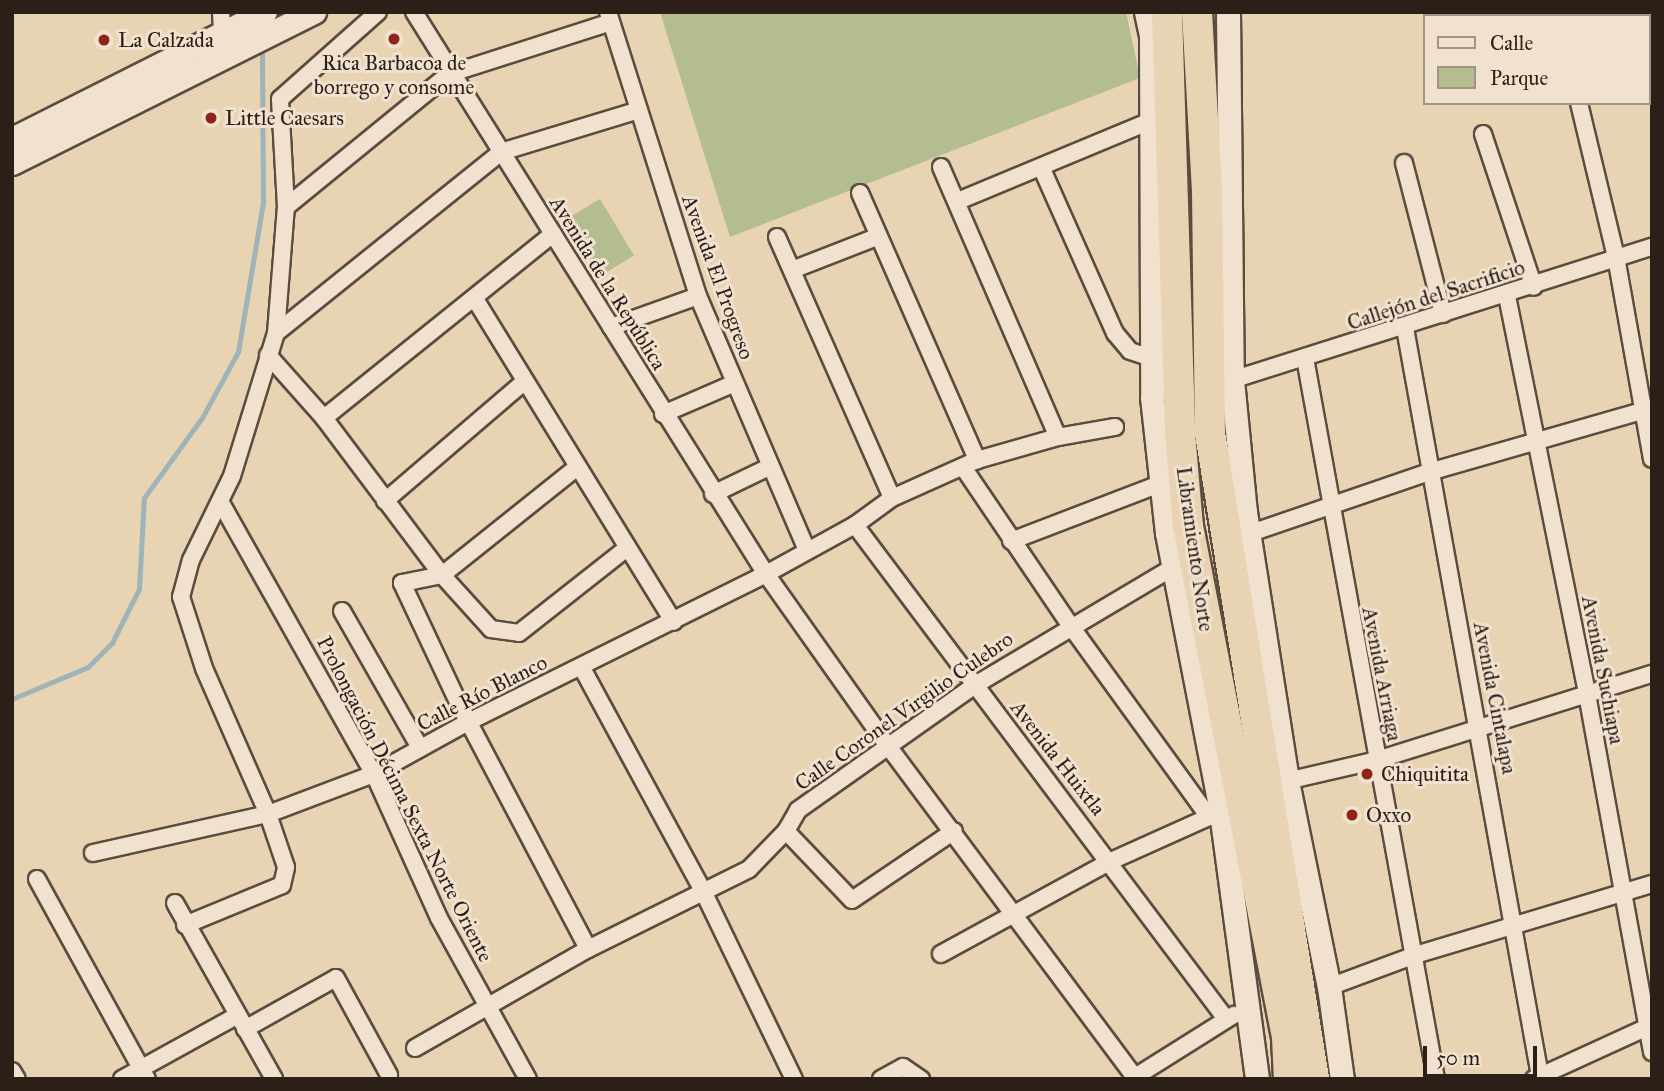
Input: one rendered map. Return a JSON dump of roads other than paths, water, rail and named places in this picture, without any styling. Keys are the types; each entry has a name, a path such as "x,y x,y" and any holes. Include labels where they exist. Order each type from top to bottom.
{"highway":[{"name":"Libramiento Norte","path":"1167,12 1180,433 1188,526 1215,677 1287,1037 1289,1079"},
{"name":"Libramiento Norte","path":"1197,12 1207,191 1210,433 1314,1079"},
{"path":"1244,656 1279,736"},
{"path":"1203,715 1215,677"}],"street":[{"path":"14,152 265,12"},
{"path":"225,32 292,23 314,12"},
{"path":"354,12 360,28"},
{"path":"185,925 282,885 286,867 268,814 204,668 181,597 191,560 221,503 276,333 286,207 280,99 378,12"},
{"name":"Libramiento Norte","path":"1146,12 1151,36 1149,357 1162,483 1174,566 1203,715 1215,814 1250,1008 1257,1079"},
{"path":"1228,12 1232,380 1248,534 1279,736 1329,987 1342,1079"},
{"name":"Avenida de la República","path":"410,13 553,233 663,414 766,574 888,746 954,831 1135,1078"},
{"path":"286,207 449,74 609,17"},
{"name":"Avenida El Progreso","path":"609,17 698,296 769,467 807,550"},
{"path":"1579,105 1616,257 1647,410 1652,459"},
{"path":"276,333 501,152 639,110"},
{"path":"958,201 1042,169 1150,121"},
{"path":"1483,134 1534,287"},
{"path":"1404,163 1443,314"},
{"path":"941,167 1058,437"},
{"path":"1042,169 1115,333 1130,351 1149,357"},
{"path":"860,193 970,463 1011,541 1070,625 1215,814 1111,861 941,954"},
{"path":"324,418 475,299 553,233"},
{"path":"792,270 879,236"},
{"path":"777,237 892,498"},
{"name":"Callejón del Sacrificio","path":"1232,380 1507,296 1652,247"},
{"path":"611,327 698,296"},
{"name":"Avenida Suchiapa","path":"1507,296 1587,694 1621,894 1652,1052"},
{"path":"475,299 576,468 674,622 855,525 892,498 970,463 1058,437 1115,427"},
{"name":"Avenida Cintalapa","path":"1405,328 1429,472 1480,728 1537,1077"},
{"path":"268,355 324,418 442,575 491,629 519,633 627,548"},
{"name":"Avenida Arriaga","path":"1305,358 1328,504 1415,955 1436,1079"},
{"path":"385,501 525,382"},
{"path":"663,414 735,383"},
{"path":"1248,534 1328,504 1429,472 1647,410"},
{"path":"713,494 769,467"},
{"path":"576,468 442,575 402,583 588,949"},
{"path":"1011,541 1162,483"},
{"name":"Prolongación Décima Sexta Norte Oriente","path":"221,503 374,774 439,918 528,1079"},
{"name":"Avenida Huixtla","path":"855,525 1111,861 1226,1018"},
{"name":"Calle Coronel Virgilio Culebro","path":"415,1048 588,949 749,869 786,831 792,815 888,746 975,685 1070,625 1174,566"},
{"path":"342,611 420,748"},
{"name":"Calle Río Blanco","path":"93,853 268,814 374,774 470,721 674,622"},
{"path":"582,668 703,891 794,1079"},
{"path":"1287,781 1377,760 1652,674"},
{"path":"786,831 852,900 954,831"},
{"path":"37,879 144,1074"},
{"path":"1329,987 1415,955 1513,928 1652,884"},
{"path":"174,903 274,1079"},
{"path":"122,1079 144,1074 241,1022 336,978 389,1075"},
{"path":"1135,1078 1226,1018 1250,1008"},
{"path":"1537,1077 1649,1026"},
{"path":"881,1079 903,1068 921,1079"},
{"path":"12,1071 17,1079"}],"waterway":[{"path":"12,699 88,667 112,643 139,589 144,498 202,418 238,352 263,203 262,45"}],"place":[{"name":"Rica Barbacoa de borrego y consome","path":"394,39"},
{"name":"La Calzada","path":"104,40"},
{"name":"Little Caesars","path":"211,118"},
{"name":"Chiquitita","path":"1367,774"},
{"name":"Oxxo","path":"1352,815"}]}
